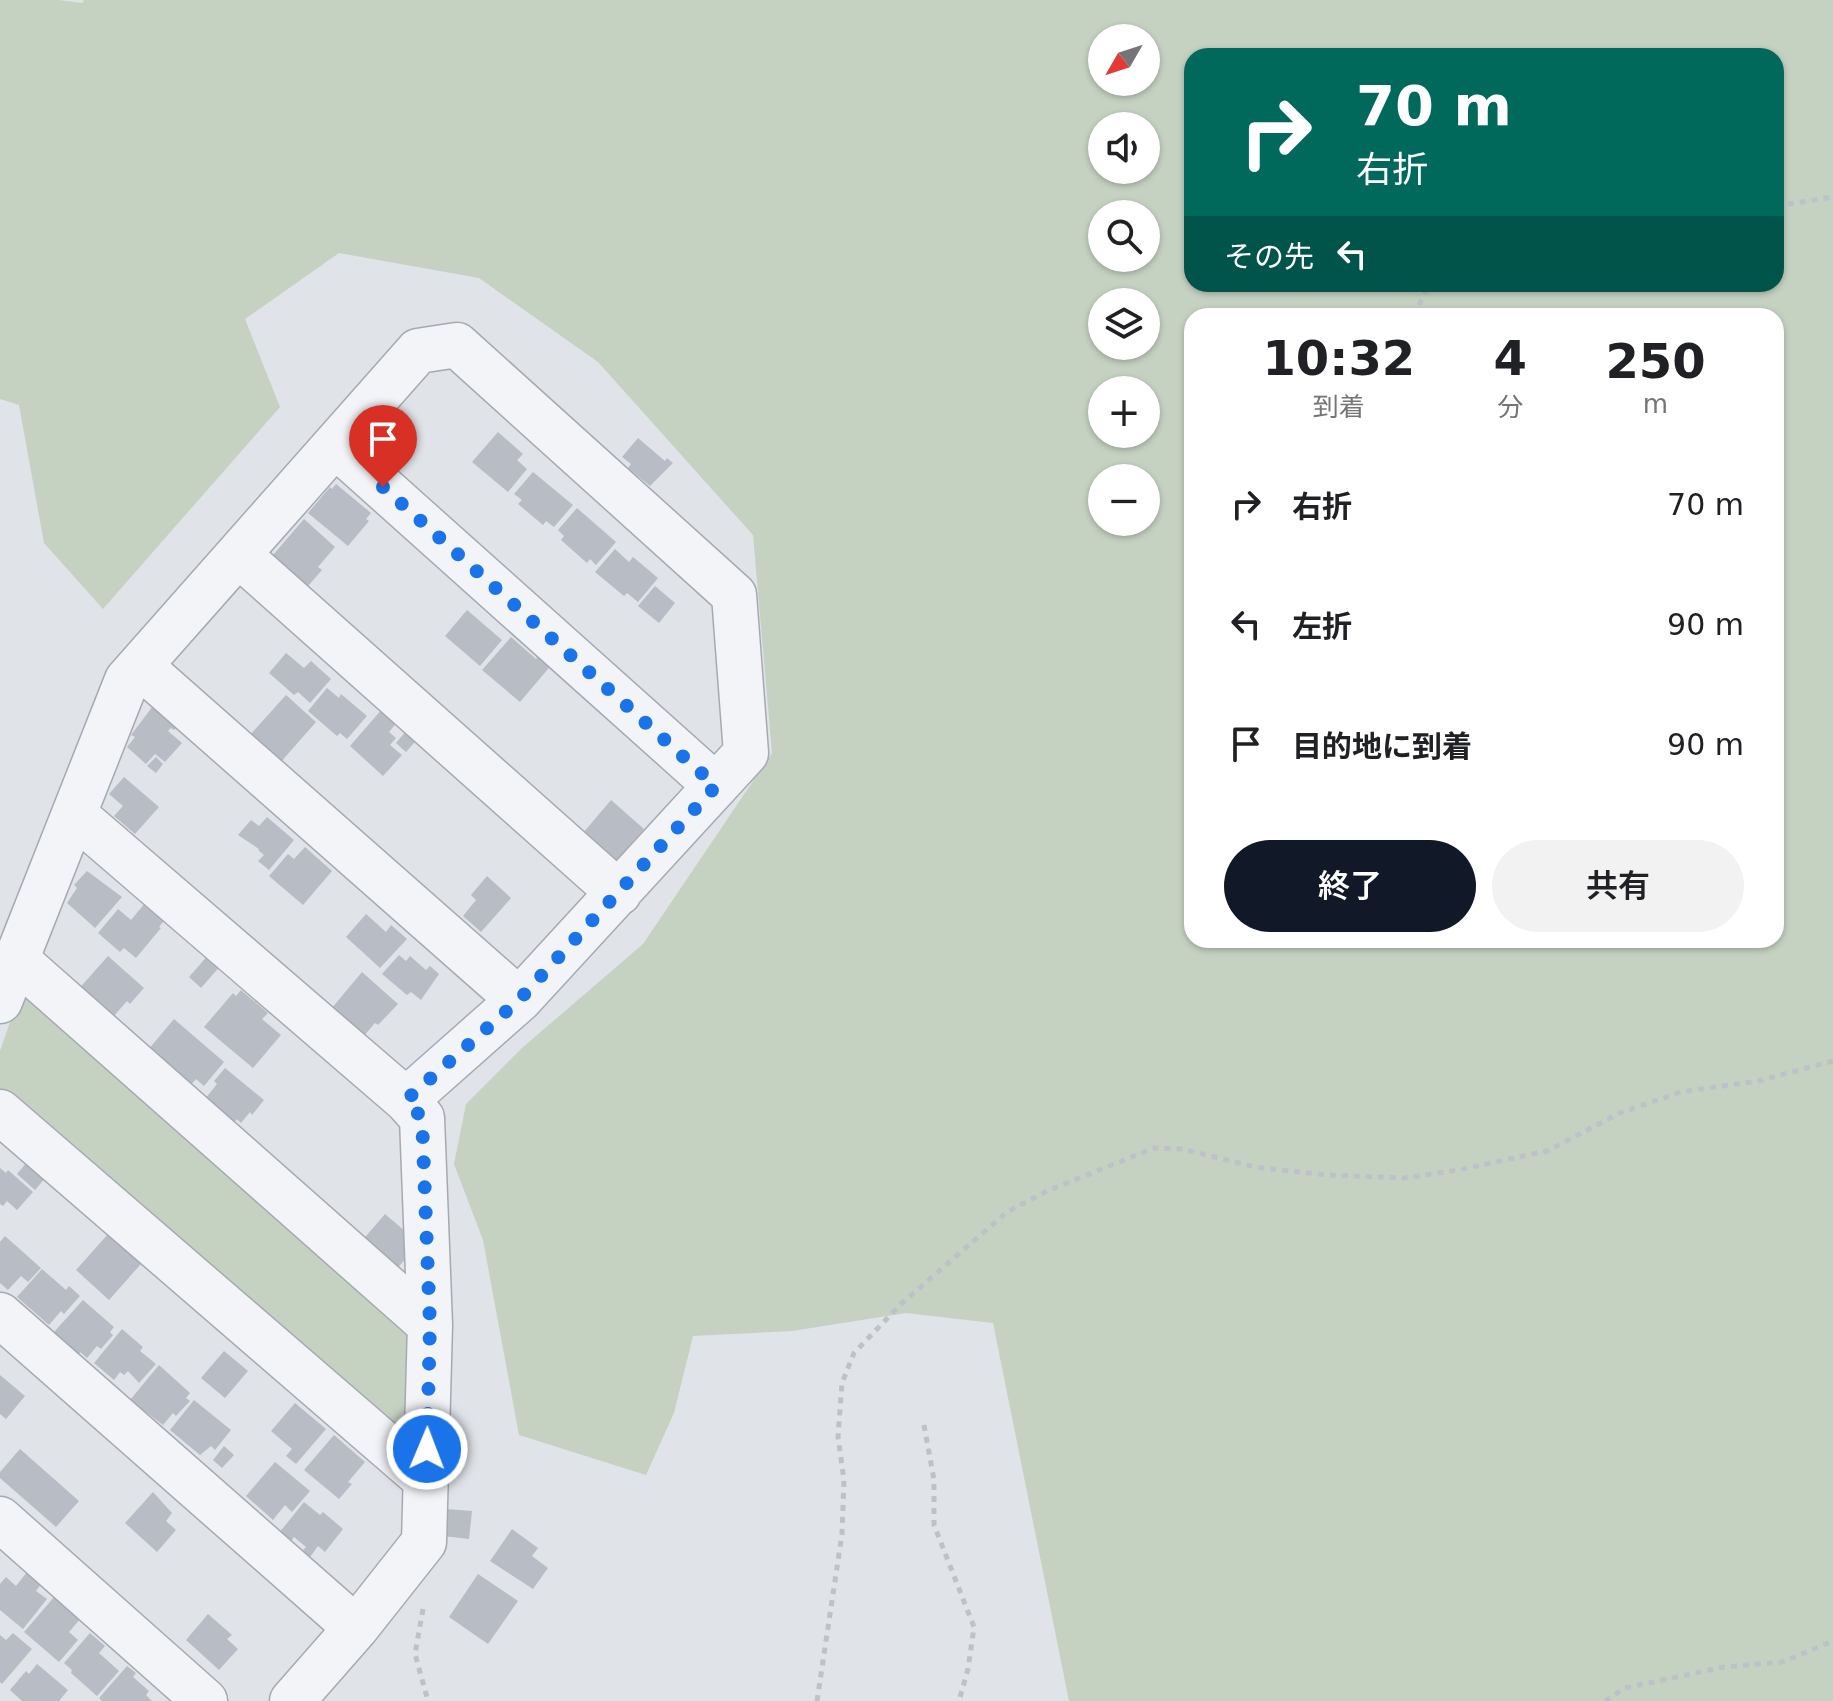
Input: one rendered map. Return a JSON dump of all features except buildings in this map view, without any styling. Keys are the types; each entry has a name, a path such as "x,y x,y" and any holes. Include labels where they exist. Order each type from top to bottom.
{"street":[{"path":"0,1001 127,680 418,351 457,345 734,595 746,753 519,1000 406,1100"},
{"path":"335,445 716,786"},
{"path":"239,555 619,893"},
{"path":"140,666 519,1000"},
{"path":"75,815 406,1100 422,1118 430,1325 424,1542 356,1628 292,1701"},
{"path":"17,960 430,1325"},
{"path":"0,1112 426,1480"},
{"path":"0,1315 356,1628"},
{"path":"0,1519 205,1701"}],"path":[{"path":"1784,205 1833,197"},
{"path":"817,1701 842,1534 844,1480 838,1437 842,1383 854,1353 963,1248 1007,1212 1047,1191 1154,1148 1182,1149 1255,1167 1327,1175 1405,1178 1458,1170 1547,1151 1620,1113 1681,1092 1758,1081 1833,1061"},
{"path":"924,1425 934,1480 934,1525 974,1627 968,1669 959,1701"},
{"path":"424,1599 415,1654 428,1701"},
{"path":"1605,1701 1625,1688 1724,1667 1782,1662 1833,1641"}],"green space":[{"path":"0,0 82,3 84,0 1833,0 1833,1701 1069,1701 993,1323 906,1313 792,1331 693,1336 674,1413 646,1475 519,1435 483,1240 454,1164 466,1104 522,1048 643,944 772,753 753,535 598,362 479,278 339,253 245,319 280,407 103,609 44,543 19,405 0,399"},
{"path":"19,996 38,998 407,1323 411,1432 396,1441 0,1092 0,1051"}],"route":[{"path":"383,487 716,786 519,1000 406,1100 422,1118 430,1325 427,1449"}]}
